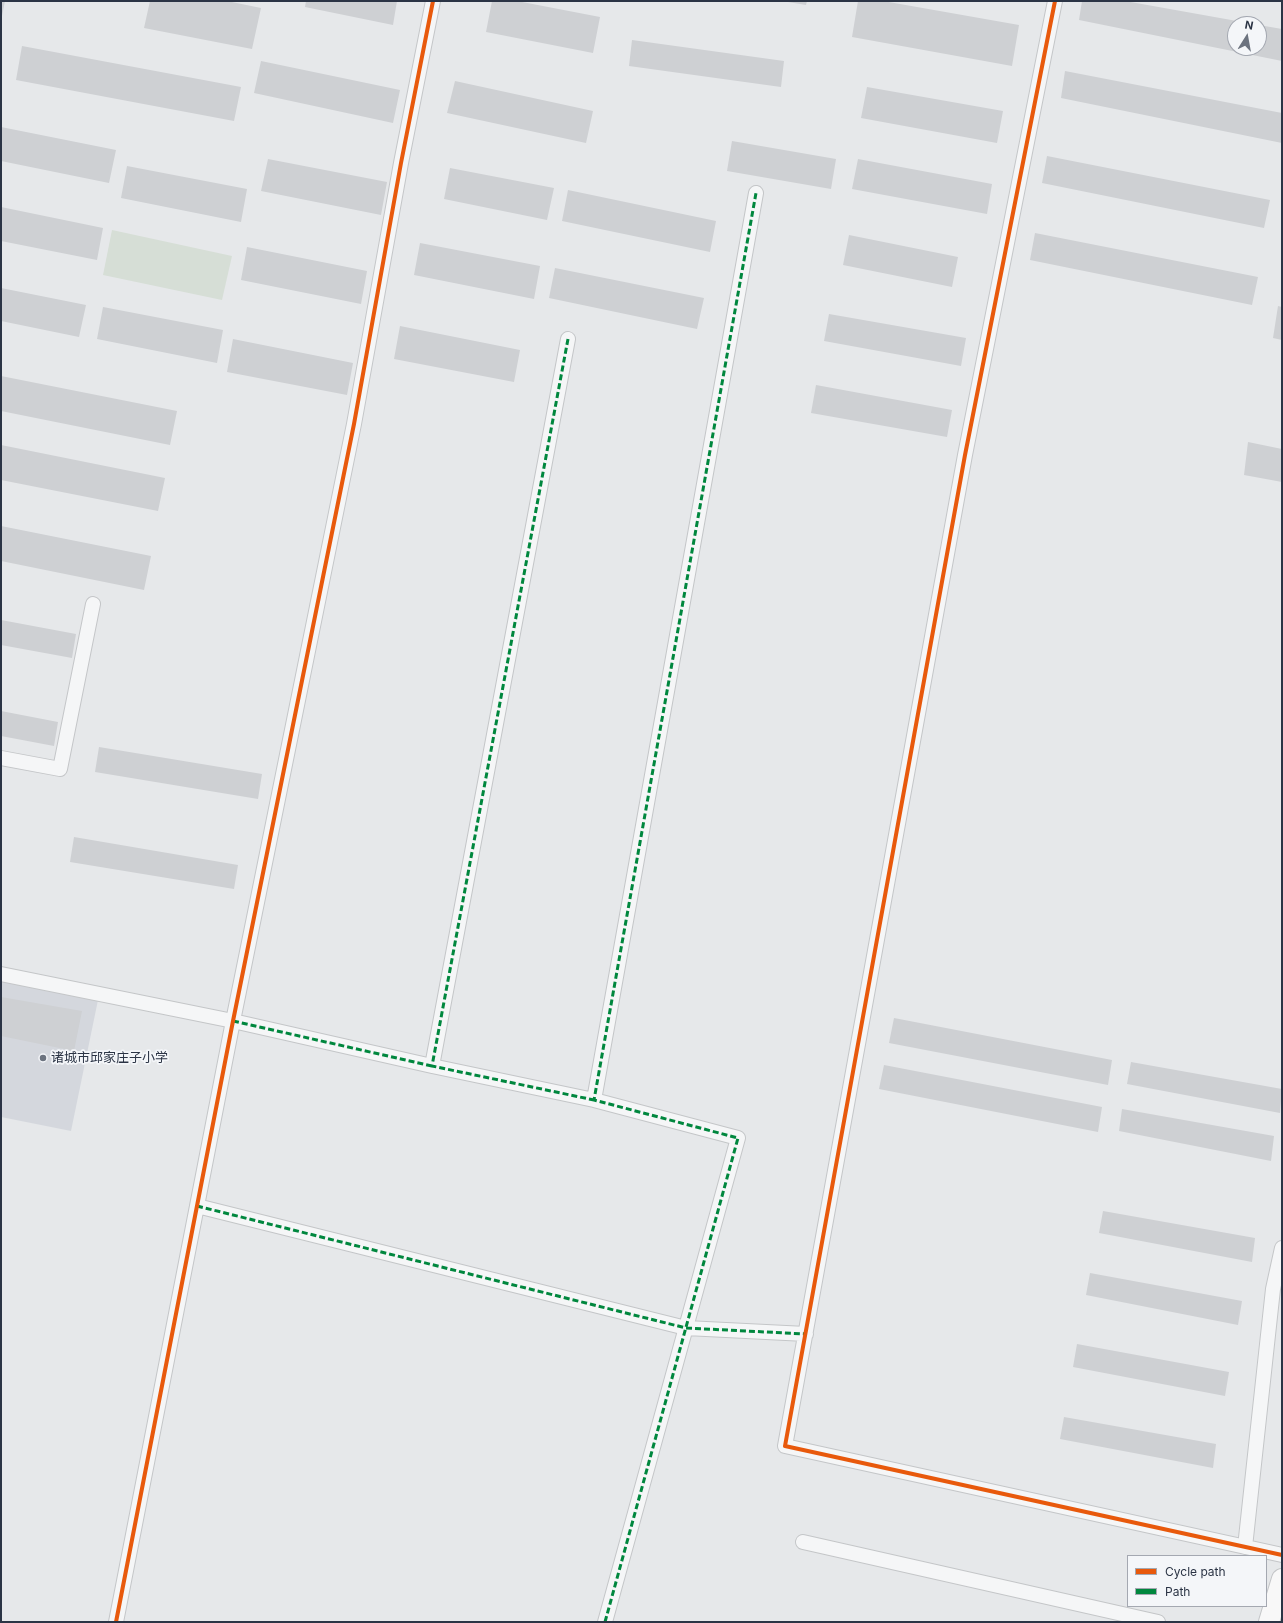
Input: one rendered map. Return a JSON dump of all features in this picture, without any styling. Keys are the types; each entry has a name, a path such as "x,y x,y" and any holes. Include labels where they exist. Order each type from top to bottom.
{"street":[{"path":"116,1622 233,1021 352,432 401,163 433,1"},
{"path":"1055,1 965,455 785,1446 1282,1555"},
{"path":"594,1100 756,193"},
{"path":"432,1066 568,340"},
{"path":"1,758 60,769 93,604"},
{"path":"1,974 233,1021 432,1066 594,1100 738,1138 605,1622"},
{"path":"197,1206 686,1328 806,1334"},
{"path":"1245,1547 1273,1289 1282,1248"},
{"path":"803,1542 1158,1622"},
{"path":"1269,1622 1282,1579"}],"shaded area":[{"path":"112,230 232,256 222,300 103,275"},
{"name":"诸城市邱家庄子小学","path":"1,979 98,1000 71,1131 1,1117"}],"building":[{"path":"1,1 5,1 2,16 1,15"},
{"path":"150,1 227,1 261,8 252,49 144,28"},
{"path":"306,1 397,1 393,25 305,7"},
{"path":"492,1 517,1 600,17 593,53 486,32"},
{"path":"782,1 807,1 806,5"},
{"path":"858,1 883,1 1019,25 1012,66 852,37"},
{"path":"1082,1 1125,1 1227,19 1227,50 1079,20"},
{"path":"1267,26 1282,29 1282,61 1257,56 1267,56"},
{"path":"632,40 784,61 781,87 629,66"},
{"path":"22,46 241,87 234,121 16,80"},
{"path":"261,61 400,90 393,123 254,93"},
{"path":"1065,71 1282,113 1282,143 1061,98"},
{"path":"455,81 593,111 586,143 447,113"},
{"path":"867,87 1003,111 997,143 861,118"},
{"path":"1,127 116,150 109,183 1,161"},
{"path":"732,141 836,159 831,189 727,171"},
{"path":"1047,156 1270,200 1264,228 1042,183"},
{"path":"268,159 387,182 381,215 261,191"},
{"path":"858,159 992,184 987,214 852,189"},
{"path":"127,166 247,189 241,222 121,198"},
{"path":"450,168 554,188 547,220 444,199"},
{"path":"568,190 716,221 710,252 562,221"},
{"path":"1,207 103,228 97,260 1,241"},
{"path":"1035,233 1258,277 1252,305 1030,260"},
{"path":"849,235 958,257 952,287 843,265"},
{"path":"420,243 540,266 534,299 414,275"},
{"path":"247,247 367,271 361,304 241,280"},
{"path":"555,268 704,298 697,329 549,298"},
{"path":"1,288 86,305 79,337 1,321"},
{"path":"1278,306 1282,307 1282,340 1273,338"},
{"path":"103,307 223,330 217,363 97,339"},
{"path":"829,314 966,338 961,366 824,341"},
{"path":"400,326 520,350 514,382 394,359"},
{"path":"233,339 353,363 347,395 227,372"},
{"path":"1,376 177,411 170,445 1,411"},
{"path":"816,385 952,410 947,437 811,413"},
{"path":"1248,442 1282,449 1282,482 1244,475"},
{"path":"1,445 165,478 158,511 1,480"},
{"path":"1,526 151,556 144,590 1,561"},
{"path":"1,620 76,634 72,658 1,645"},
{"path":"1,711 58,722 54,746 1,736"},
{"path":"99,747 262,774 258,799 95,772"},
{"path":"74,837 238,865 234,889 70,862"},
{"path":"1,997 82,1011 74,1051 1,1036"},
{"path":"894,1018 1112,1060 1108,1085 889,1043"},
{"path":"1131,1062 1282,1089 1280,1113 1127,1084"},
{"path":"884,1065 1102,1107 1098,1132 879,1089"},
{"path":"1122,1109 1274,1136 1271,1161 1119,1131"},
{"path":"1103,1211 1255,1238 1252,1262 1099,1233"},
{"path":"1090,1273 1242,1301 1238,1325 1086,1295"},
{"path":"1077,1344 1229,1372 1225,1396 1073,1367"},
{"path":"1064,1417 1216,1444 1213,1468 1060,1439"}],"marked path":[{"path":"605,1622 738,1138 594,1100 756,193"},
{"path":"568,339 432,1066 594,1100"},
{"path":"233,1021 432,1066"},
{"path":"197,1206 686,1328 806,1334"}],"cycle path":[{"path":"116,1622 233,1021 354,424 401,163 433,1"},
{"path":"1055,1 965,455 785,1446 1282,1555"}],"place":[{"name":"诸城市邱家庄子小学","path":"43,1058"}]}
